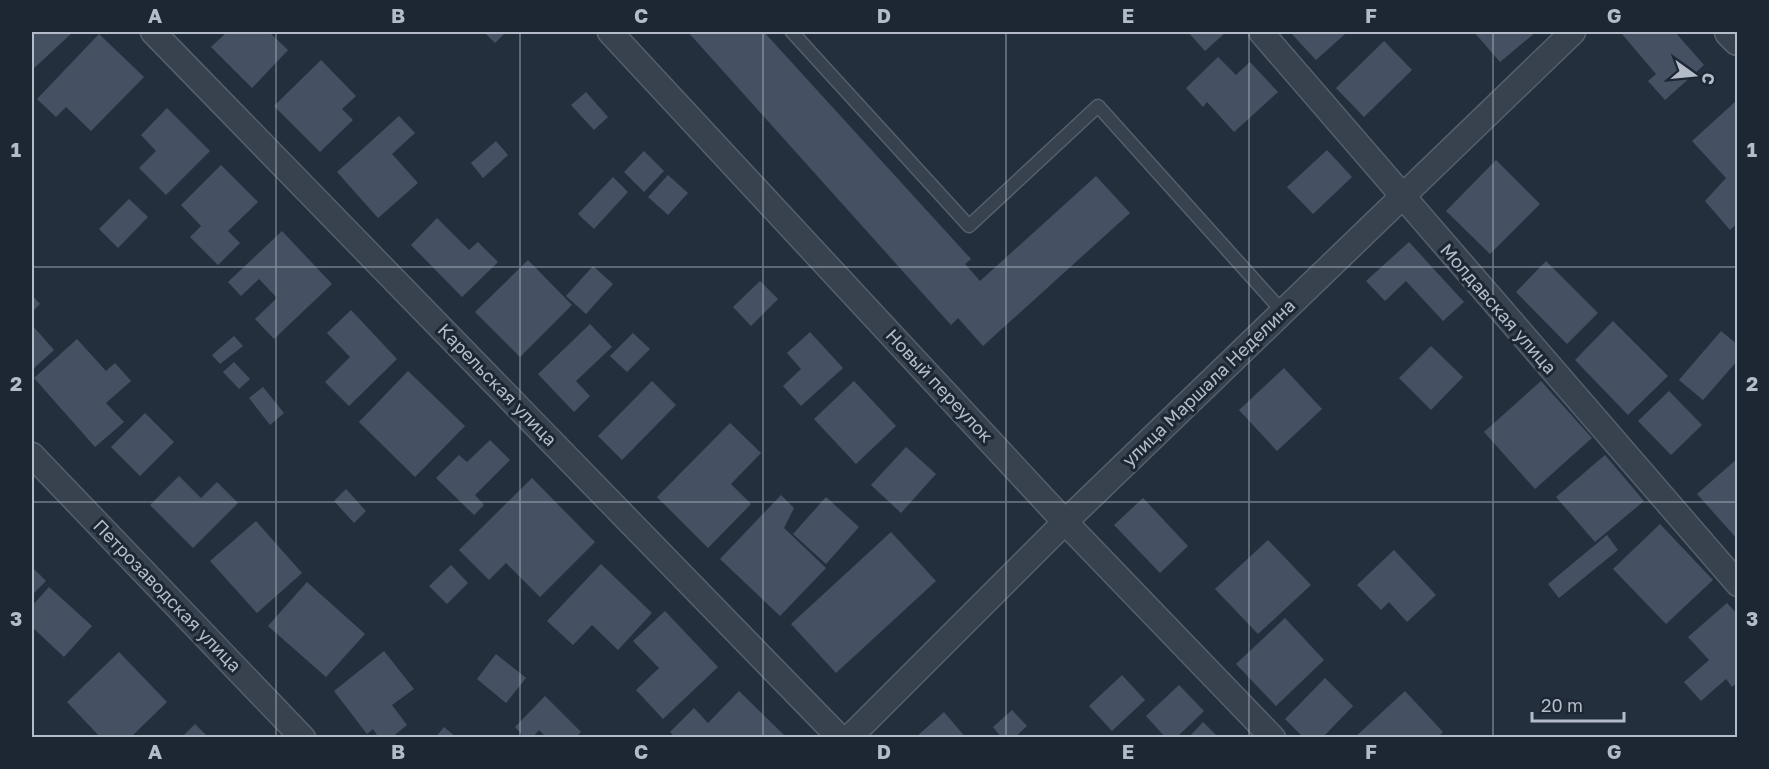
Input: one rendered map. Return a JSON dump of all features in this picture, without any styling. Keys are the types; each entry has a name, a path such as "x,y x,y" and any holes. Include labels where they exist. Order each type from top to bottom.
{"street":[{"name":"Карельская улица","path":"153,32 840,738"},
{"name":"Новый переулок","path":"610,32 1065,522 1273,738"},
{"name":"Молдавская улица","path":"1261,32 1737,584"},
{"name":"улица Маршала Неделина","path":"849,738 1065,522 1283,312 1400,195 1573,32"},
{"path":"1730,32 1737,40"},
{"name":"Петрозаводская улица","path":"32,455 303,738"}],"lane":[{"path":"792,32 969,226 1098,106 1283,312"}],"building":[{"path":"32,32 73,32 32,70"},
{"path":"227,32 269,32 288,50 252,88 211,47"},
{"path":"484,32 506,32 495,43"},
{"path":"688,32 764,32 971,259 965,264 980,281 1096,176 1130,213 983,346 958,318 951,325"},
{"path":"1188,32 1226,32 1205,51"},
{"path":"1290,32 1343,32 1345,34 1316,60"},
{"path":"1474,32 1536,32 1500,62"},
{"path":"1625,32 1675,32 1704,65 1665,100 1648,81 1656,74 1622,34"},
{"path":"99,34 144,77 91,131 66,107 56,117 37,99"},
{"path":"1384,41 1412,70 1364,117 1336,88"},
{"path":"1218,57 1236,75 1250,62 1278,92 1234,132 1207,102 1203,107 1186,88"},
{"path":"321,60 356,96 342,109 353,120 320,152 274,106"},
{"path":"586,92 608,117 594,130 571,105"},
{"path":"1736,101 1738,223 1730,230 1705,201 1726,178 1692,141"},
{"path":"167,108 210,151 166,195 139,168 156,151 141,135"},
{"path":"399,116 415,133 392,154 418,183 378,218 337,172"},
{"path":"496,141 508,155 483,178 471,163"},
{"path":"1327,150 1352,177 1313,214 1287,187"},
{"path":"644,151 664,171 644,192 624,172"},
{"path":"1496,160 1540,204 1490,254 1446,211"},
{"path":"221,165 258,202 228,231 240,243 218,265 190,237 201,226 181,205"},
{"path":"668,175 688,193 668,215 648,197"},
{"path":"613,177 628,192 594,229 578,214"},
{"path":"129,199 148,217 118,248 99,229"},
{"path":"437,218 469,250 478,242 498,262 462,297 411,245"},
{"path":"282,231 332,284 274,339 255,319 277,298 259,279 241,296 228,282"},
{"path":"1409,242 1464,302 1443,321 1406,281 1385,301 1366,281"},
{"path":"528,260 572,305 520,357 475,312"},
{"path":"1546,261 1598,313 1567,344 1516,292"},
{"path":"593,266 613,284 586,314 566,296"},
{"path":"760,281 778,299 751,326 733,307"},
{"path":"32,295 40,304 32,312"},
{"path":"351,310 397,359 349,406 325,382 350,357 327,333"},
{"path":"1613,321 1668,376 1628,415 1575,360"},
{"path":"590,324 612,347 576,381 590,396 574,412 538,374"},
{"path":"32,325 54,350 32,370"},
{"path":"1721,331 1738,345 1738,360 1703,400 1679,380"},
{"path":"810,332 843,368 801,406 783,386 801,369 787,353"},
{"path":"633,333 650,349 627,372 610,356"},
{"path":"234,336 243,346 220,364 212,355"},
{"path":"77,339 106,371 115,363 131,381 106,403 124,422 95,447 34,378"},
{"path":"1431,346 1463,377 1431,410 1399,378"},
{"path":"234,362 250,379 239,389 223,372"},
{"path":"1284,368 1322,409 1277,451 1239,410"},
{"path":"408,371 465,426 415,477 359,422"},
{"path":"652,381 676,405 622,460 598,436"},
{"path":"854,381 896,426 856,464 814,419"},
{"path":"1541,381 1592,438 1535,489 1484,432"},
{"path":"263,387 284,413 270,425 249,398"},
{"path":"1669,391 1702,425 1671,455 1638,421"},
{"path":"145,413 174,442 140,476 111,447"},
{"path":"730,423 761,453 731,484 751,504 708,548 657,497"},
{"path":"490,440 510,460 475,495 484,505 474,515 436,478 459,455 467,462"},
{"path":"906,447 936,474 901,513 871,485"},
{"path":"1605,455 1644,501 1595,542 1556,497"},
{"path":"1738,458 1738,540 1697,494"},
{"path":"179,476 201,498 217,482 238,503 193,548 150,505"},
{"path":"532,478 595,542 540,597 506,563 489,580 459,550"},
{"path":"346,489 366,511 354,523 334,501"},
{"path":"781,495 794,508 784,528 826,568 780,616 720,559"},
{"path":"826,497 859,527 826,564 793,534"},
{"path":"1143,498 1188,546 1160,573 1114,525"},
{"path":"256,521 302,573 257,613 210,561"},
{"path":"1660,524 1713,580 1666,624 1613,569"},
{"path":"891,532 936,581 836,673 791,624"},
{"path":"1607,535 1618,550 1559,598 1548,584"},
{"path":"1268,540 1311,585 1258,634 1215,589"},
{"path":"1394,550 1436,595 1407,622 1389,602 1381,610 1357,585"},
{"path":"601,564 652,613 618,650 592,625 573,645 547,621"},
{"path":"451,565 468,583 447,604 429,586"},
{"path":"32,567 46,581 32,595"},
{"path":"307,582 365,634 326,677 268,626"},
{"path":"49,587 92,626 64,657 32,627 32,606"},
{"path":"1727,603 1738,615 1738,682 1732,687 1726,679 1701,701 1684,682 1709,660 1688,637"},
{"path":"665,611 718,667 663,719 636,690 659,668 633,641"},
{"path":"1285,618 1324,660 1276,706 1236,664"},
{"path":"384,651 414,689 392,705 407,725 391,738 379,738 373,729 367,734 334,691"},
{"path":"119,652 167,702 130,738 101,738 67,702"},
{"path":"496,654 526,678 506,703 477,679"},
{"path":"1122,675 1145,700 1112,731 1089,706"},
{"path":"1325,678 1353,706 1322,738 1304,738 1285,719"},
{"path":"1179,685 1204,711 1176,738 1166,738 1146,716"},
{"path":"739,691 784,735 781,738 675,738 670,732 694,708 708,723"},
{"path":"1405,691 1443,732 1437,738 1354,738"},
{"path":"545,696 581,732 575,738 547,738 539,730 532,738 525,738 515,727"},
{"path":"1012,710 1027,726 1014,738 1002,738 993,727"},
{"path":"944,712 966,738 915,738"},
{"path":"1203,722 1219,738 1188,738"},
{"path":"195,724 209,738 181,738"},
{"path":"444,727 457,738 435,738"}]}
